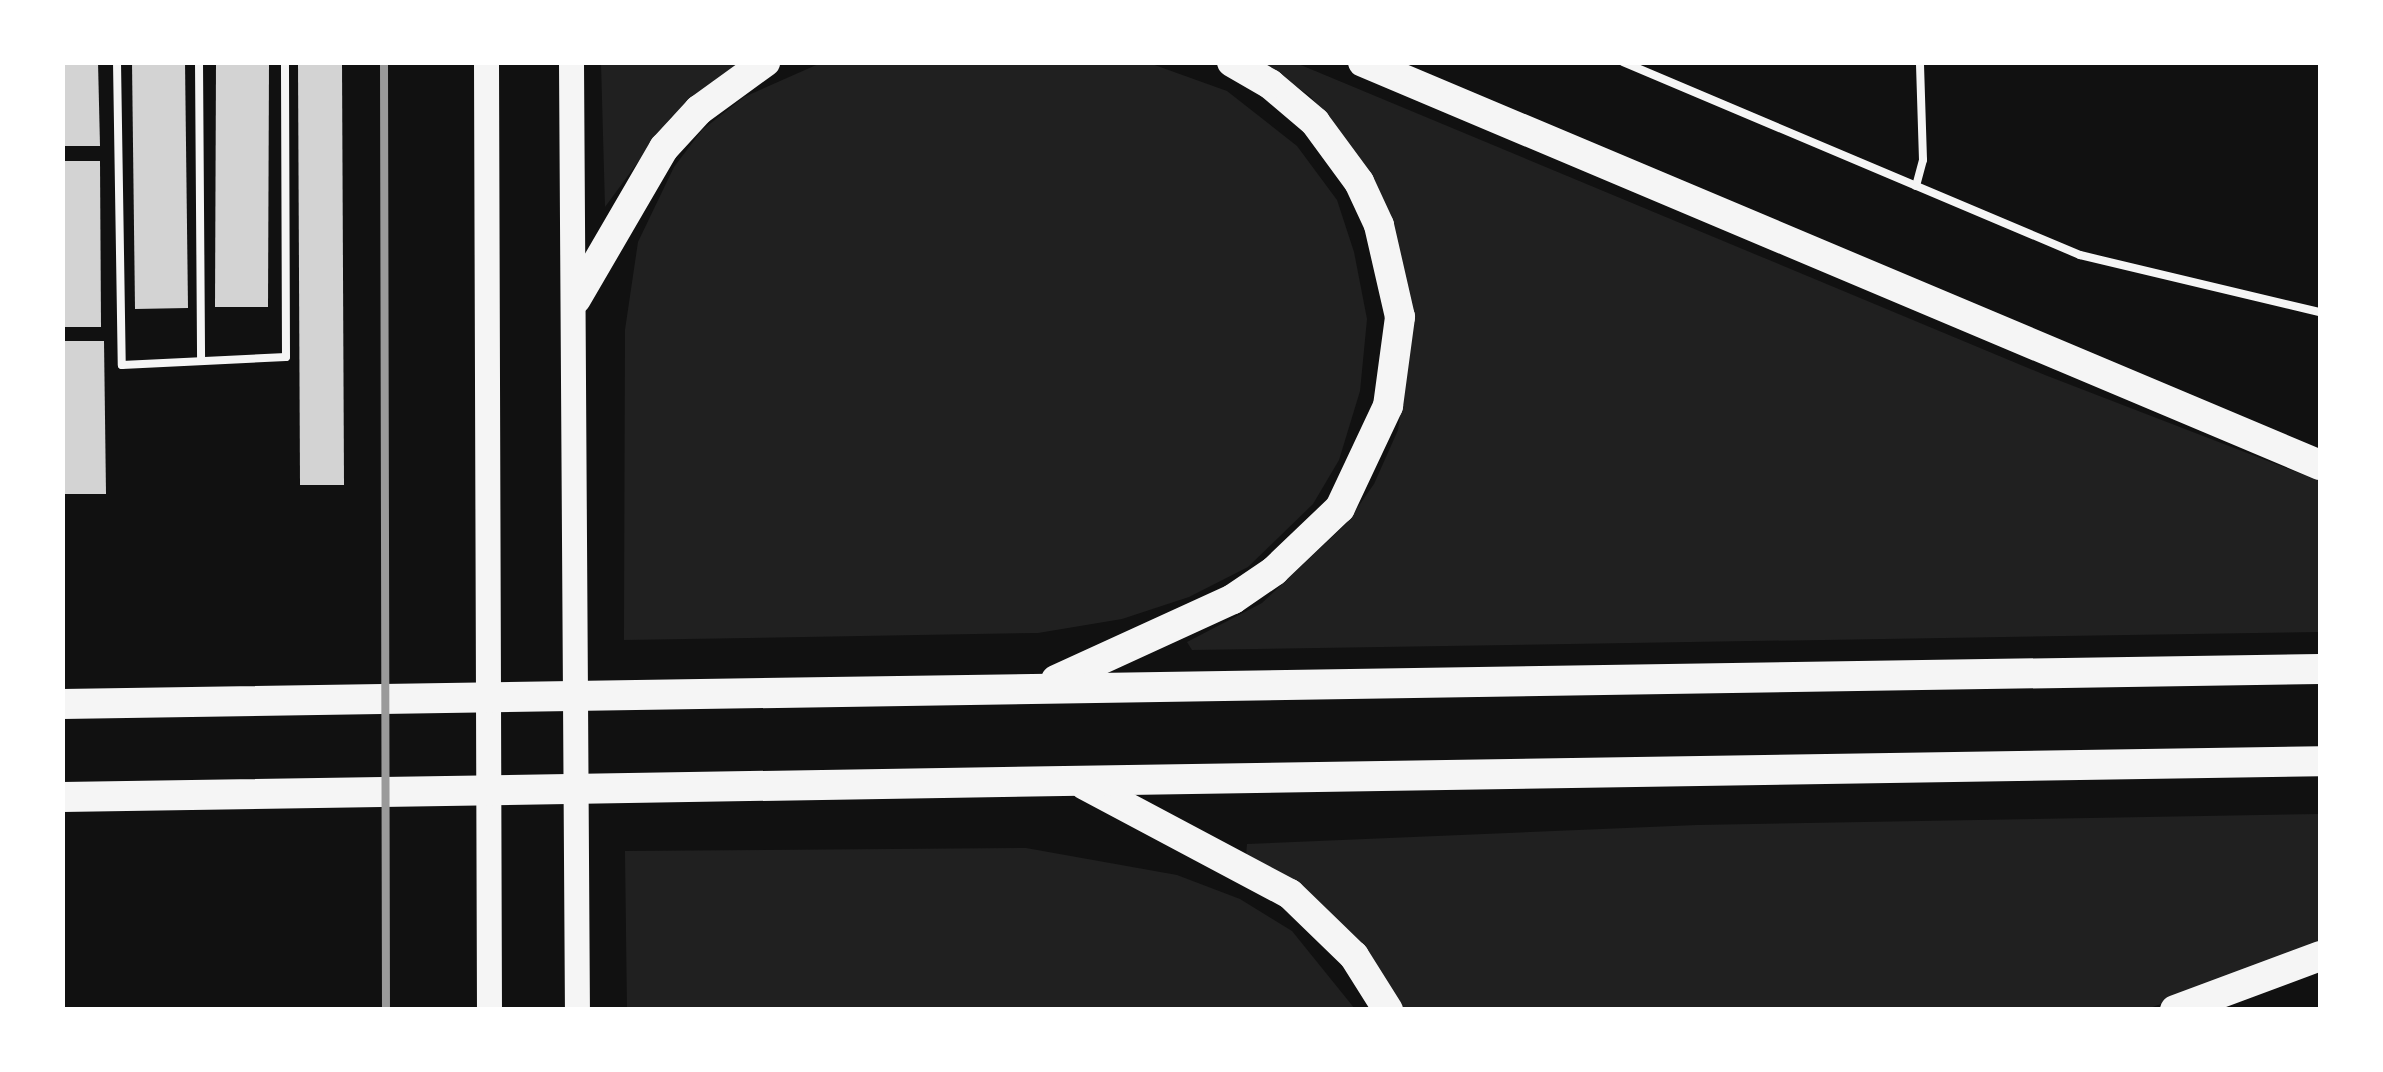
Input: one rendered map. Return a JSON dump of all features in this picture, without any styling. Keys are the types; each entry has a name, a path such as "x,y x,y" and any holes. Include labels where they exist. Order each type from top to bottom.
{"highway":[{"path":"576,299 664,148 700,110 766,62"},
{"path":"1039,686 1180,626 1274,571 1340,508 1388,406 1400,318 1379,224 1359,182 1316,122 1270,84 1232,62"},
{"path":"1363,62 2320,465"},
{"path":"62,704 2320,669"},
{"path":"62,797 2320,762"},
{"path":"1078,782 1290,894 1354,956 1388,1010"},
{"path":"2175,1010 2320,956"}],"main road":[{"path":"486,62 489,1010"},
{"path":"572,62 577,1010"}],"lane":[{"path":"117,62 122,366 286,357 285,62"},
{"path":"199,62 202,362"},
{"path":"1623,62 2080,255 2320,312"},
{"path":"1916,186 1923,160 1920,62"}],"shaded area":[{"path":"823,62 1149,63 1227,91 1297,146 1337,200 1354,252 1367,319 1360,391 1339,460 1313,504 1248,567 1189,597 1122,619 1038,633 624,640 625,330 638,242 674,167 702,130 744,97"},
{"path":"601,63 740,63 671,117 605,207"},
{"path":"1262,63 1296,63 2045,375 2320,481 2320,632 1192,650 1187,642 1262,603 1346,524 1374,484 1398,430 1409,356 1412,313 1394,232 1338,131 1310,96"},
{"path":"2320,814 2320,947 2147,1009 1399,1009 1246,857 1247,844 1697,825"},
{"path":"1026,848 1177,875 1240,899 1292,931 1355,1009 627,1009 625,851"}],"building":[{"path":"62,62 98,62 100,146 62,146"},
{"path":"132,62 185,62 188,308 135,309"},
{"path":"216,62 269,62 268,307 215,307"},
{"path":"298,62 342,62 344,485 300,485"},
{"path":"62,161 100,161 101,327 62,327"},
{"path":"62,341 104,341 106,494 62,494"}],"railway":[{"path":"384,62 386,1010"}]}
